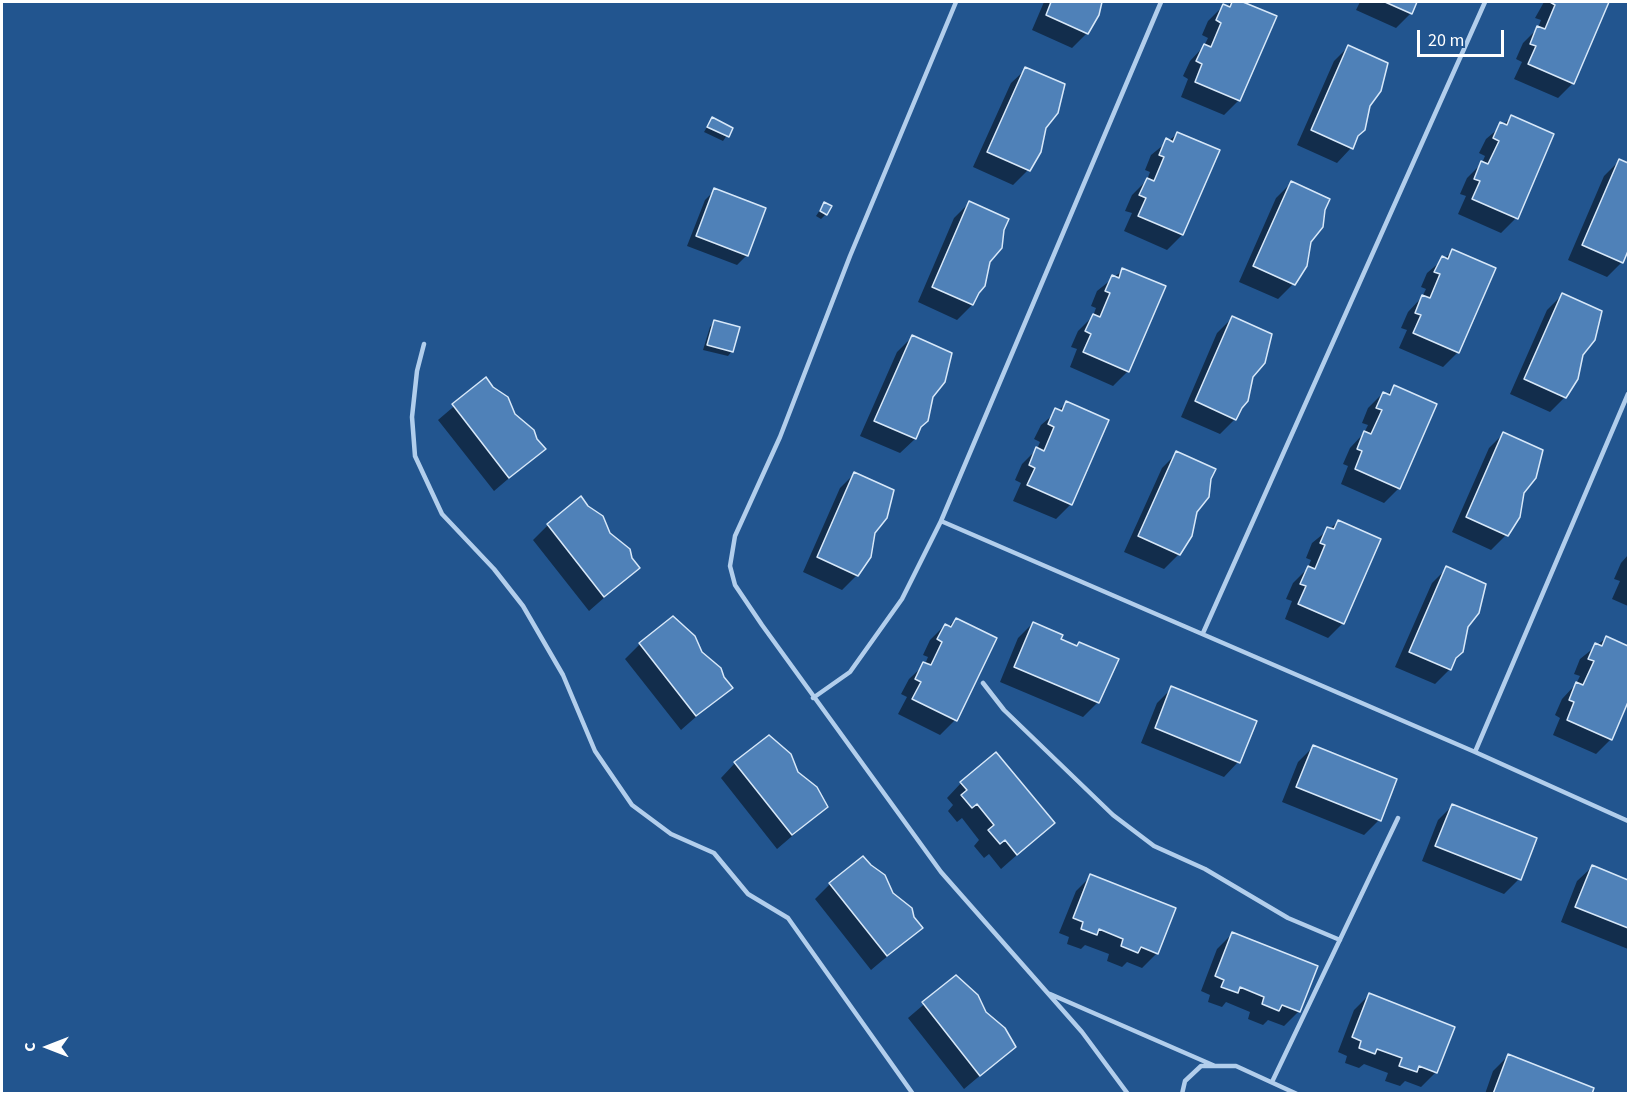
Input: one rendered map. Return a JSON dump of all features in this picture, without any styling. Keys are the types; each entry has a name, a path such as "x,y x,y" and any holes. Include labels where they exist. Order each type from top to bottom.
{"lane":[{"path":"956,2 850,256 780,437 735,536 730,566 735,585 813,698 941,872 1047,992 1128,1094"},
{"path":"813,698 850,672 902,599 941,521 1161,2"},
{"path":"1203,633 1485,2"},
{"path":"424,344 417,371 412,417 415,456 442,514 494,569 523,606 563,675 595,751 632,805 670,834 714,853 748,894 788,918 913,1094"},
{"path":"1475,752 1629,394"},
{"path":"941,521 1203,633 1629,821"},
{"path":"982,683 1004,710 1113,815 1154,846 1205,869 1288,918 1340,940"},
{"path":"1272,1082 1398,818"},
{"path":"1047,992 1215,1066"},
{"path":"1182,1094 1185,1081 1201,1066 1236,1066 1297,1094"}],"building":[{"path":"1051,2 1102,2 1099,15 1088,34 1046,15"},
{"path":"1232,2 1243,2 1277,16 1240,101 1195,82 1202,64 1196,61 1204,44 1211,47 1221,23 1216,20 1223,4 1230,7"},
{"path":"1385,2 1417,2 1412,14"},
{"path":"1550,2 1609,2 1574,84 1528,64 1536,46 1530,44 1537,26 1545,29 1555,5"},
{"path":"1348,45 1388,63 1381,91 1370,106 1365,130 1358,136 1353,149 1311,130"},
{"path":"1025,67 1065,84 1058,113 1046,128 1041,152 1030,171 987,152"},
{"path":"1511,115 1554,134 1518,219 1472,199 1480,181 1474,179 1481,161 1488,164 1499,141 1493,138 1500,122 1507,125"},
{"path":"712,117 733,128 729,137 707,127"},
{"path":"1177,132 1220,150 1183,235 1138,216 1146,198 1139,195 1147,178 1154,181 1164,157 1159,155 1166,138 1173,142"},
{"path":"1619,159 1628,163 1628,251 1623,263 1582,245"},
{"path":"1291,181 1330,199 1325,210 1323,227 1311,242 1307,266 1295,285 1253,266"},
{"path":"714,188 766,208 748,256 696,236"},
{"path":"969,201 1009,219 1004,230 1002,248 990,262 985,286 973,305 932,287"},
{"path":"824,202 832,206 827,215 820,211"},
{"path":"1452,249 1496,268 1459,353 1413,333 1421,315 1415,313 1422,295 1430,298 1440,274 1434,272 1442,256 1448,259"},
{"path":"1122,268 1166,286 1129,372 1083,352 1091,334 1085,331 1093,314 1100,317 1110,293 1105,291 1112,275 1119,278"},
{"path":"1562,293 1602,311 1595,340 1583,355 1578,379 1566,398 1524,379"},
{"path":"1232,316 1272,334 1265,363 1253,377 1248,401 1236,420 1195,401"},
{"path":"714,320 740,327 733,352 707,345"},
{"path":"912,335 952,353 945,382 933,397 928,421 921,427 916,439 874,421"},
{"path":"486,377 493,387 508,397 515,414 534,430 537,439 546,449 509,478 452,404"},
{"path":"1394,385 1437,404 1400,489 1355,469 1362,451 1357,449 1364,431 1371,434 1382,410 1376,408 1383,392 1390,395"},
{"path":"1066,401 1109,420 1072,505 1027,485 1035,468 1029,465 1036,447 1044,451 1054,427 1048,424 1055,408 1062,411"},
{"path":"1503,432 1543,450 1536,478 1524,493 1520,517 1508,536 1466,517"},
{"path":"1176,451 1216,469 1211,479 1209,497 1197,512 1192,536 1180,555 1138,536"},
{"path":"854,472 894,490 887,518 875,533 871,557 858,576 817,557"},
{"path":"581,496 588,506 603,516 610,533 630,549 632,558 640,568 604,597 547,524"},
{"path":"1338,520 1381,539 1344,624 1298,604 1306,586 1300,584 1308,566 1315,569 1325,545 1320,543 1327,527 1334,529"},
{"path":"1446,566 1486,584 1479,613 1468,627 1463,652 1456,658 1451,670 1409,652"},
{"path":"673,616 695,636 702,652 721,668 724,677 733,688 696,716 639,643"},
{"path":"956,618 997,638 957,721 912,699 921,682 915,679 923,662 931,665 942,642 937,639 945,624 951,627"},
{"path":"1033,622 1063,635 1061,639 1077,646 1079,642 1119,659 1099,703 1014,667"},
{"path":"1606,636 1628,646 1628,702 1612,740 1567,720 1574,702 1569,700 1576,682 1583,685 1594,661 1588,659 1595,643 1602,646"},
{"path":"1171,686 1257,721 1240,763 1155,728"},
{"path":"769,735 791,754 798,772 817,787 828,807 792,835 734,762"},
{"path":"1313,745 1397,779 1381,821 1296,787"},
{"path":"996,752 1055,823 1017,855 1005,840 1000,844 988,830 994,825 977,804 972,808 961,795 967,790 960,782"},
{"path":"1452,804 1537,838 1521,880 1435,846"},
{"path":"863,856 885,875 893,893 912,908 914,917 923,928 887,956 829,883"},
{"path":"1592,865 1628,880 1628,928 1575,907"},
{"path":"1090,874 1176,908 1158,954 1141,947 1138,953 1121,946 1123,939 1099,929 1097,935 1081,929 1083,922 1073,918"},
{"path":"1232,932 1318,966 1300,1012 1282,1005 1279,1011 1262,1004 1264,997 1240,987 1238,993 1221,987 1224,980 1215,976"},
{"path":"956,975 978,995 986,1012 1005,1028 1016,1047 980,1076 922,1002"},
{"path":"1369,993 1455,1027 1437,1073 1419,1066 1417,1072 1399,1066 1402,1058 1377,1049 1375,1054 1359,1048 1361,1041 1352,1037"},
{"path":"1508,1054 1594,1088 1592,1094 1493,1094"}]}
